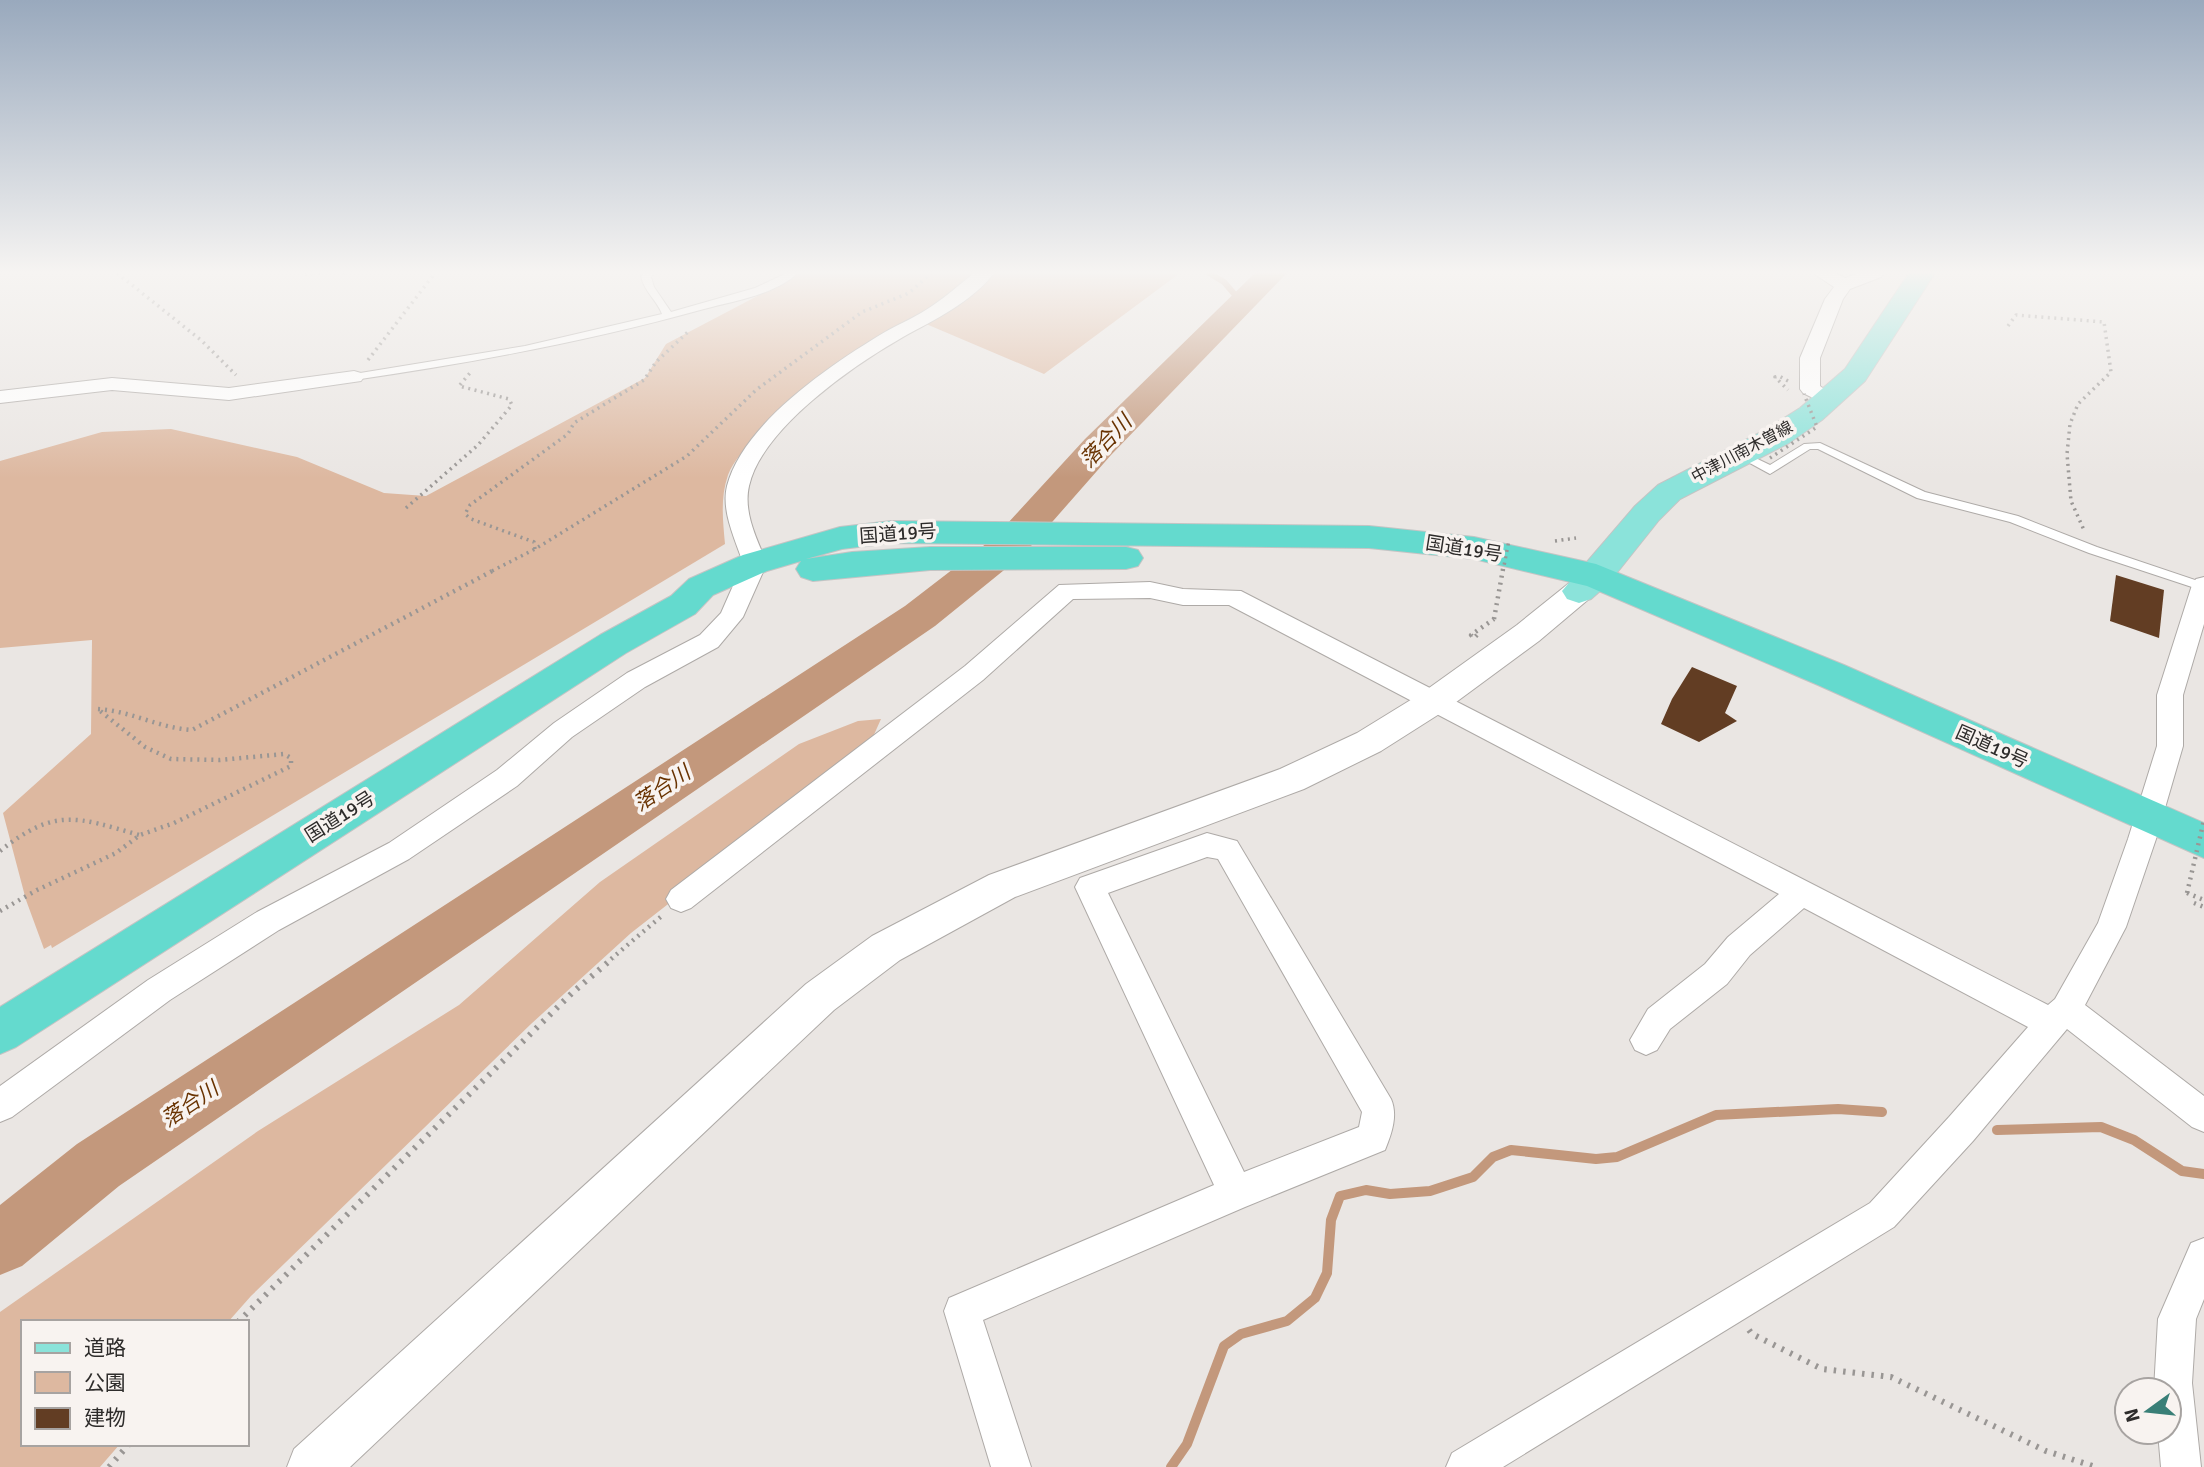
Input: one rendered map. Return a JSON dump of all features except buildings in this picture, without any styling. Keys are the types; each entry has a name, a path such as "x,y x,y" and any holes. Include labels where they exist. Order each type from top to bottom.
{"highway":[{"name":"国道19号","path":"0,1032 613,644 683,605 704,602 749,577 853,563 919,545 1076,545 1285,556 1456,569 1588,583 1808,689 2146,828 2204,841"},
{"name":"国道19号","path":"2146,828 2204,867"}],"main road":[{"name":"中津川南木曽線","path":"1588,583 1647,513 1669,492 1756,457 1811,414 1816,396 1855,375 1879,341"}],"street":[{"path":"0,1106 159,990 268,921 400,851 507,778 563,730 636,680 709,641 731,617 749,577 737,508 738,485 747,460 766,433 838,372 883,341"},
{"path":"1816,396 1810,389 1810,358 1817,341"},
{"path":"0,397 112,384 214,394 354,377"},
{"path":"312,1467 393,1395 820,997 886,948 1002,886 1292,779 1368,742 1433,702 1528,633 1588,583"},
{"path":"681,899 974,673 1067,592 1150,590 1184,597 1233,597 1802,892 2059,1016 2204,1116"},
{"path":"1466,1467 1882,1215 2059,1016 2111,927 2146,828 2171,746 2170,695 2203,590"},
{"path":"1011,1467 962,1311 1236,1193 1373,1138 1378,1110 1227,849 1207,845 1090,887 1236,1193"},
{"path":"1646,1040 1659,1019 1716,974 1739,946 1802,892"},
{"path":"2181,1467 2173,1383 2177,1319 2204,1256"}],"lane":[{"path":"354,377 566,341"},
{"path":"1756,457 1770,470 1808,446 1820,446 1920,495 2014,519 2203,590"}],"path":[{"path":"202,341 240,378 243,391"},
{"path":"354,377 382,341"},
{"path":"535,550 534,542 471,519 465,514 470,505 568,434 574,424 644,380 656,362 678,341"},
{"path":"0,911 37,890 116,853 140,835 174,823 291,766 291,758 284,754 176,760 159,755 99,709 118,710 177,729 192,730 413,611 535,550 687,456 756,390 822,341"},
{"path":"2093,550 2071,500 2067,454 2070,424 2078,404 2111,372 2107,341"},
{"path":"406,508 426,493 498,424 512,404 509,399 460,386 480,358"},
{"path":"1756,457 1817,427 1816,396"},
{"path":"1490,627 1474,638 1471,635 1494,620 1509,540"},
{"path":"0,851 35,828 68,819 84,818 140,835"},
{"path":"2204,820 2187,892 2204,900"},
{"path":"240,1320 572,993 681,899"},
{"path":"2194,903 2204,907"},
{"path":"1732,1304 1752,1334 1822,1369 1891,1377 2046,1451 2096,1467"},
{"path":"109,1467 127,1446"}],"green space":[{"path":"671,341 879,341 783,413 739,456 728,475 724,492 725,544 52,948 51,945 44,949 26,900 3,813 91,734 92,640 0,648 0,461 102,432 171,429 297,457 384,493 426,496 645,378 666,344"},
{"path":"967,341 1088,341 1044,374"},
{"path":"881,719 868,748 631,933 531,1024 251,1296 230,1320 21,1320 21,1446 118,1446 100,1467 0,1467 0,1312 258,1131 459,1005 600,882 799,744 858,721"}],"waterway":[{"name":"落合川","path":"0,1244 98,1165 920,616 1010,545 1098,447 1204,341"},
{"path":"1171,1467 1187,1444 1224,1346 1241,1334 1287,1321 1315,1298 1327,1273 1331,1220 1340,1196 1366,1190 1390,1194 1430,1191 1473,1177 1493,1157 1511,1150 1596,1159 1617,1157 1716,1115 1838,1109 1882,1112"},
{"path":"1997,1130 2101,1127 2134,1140 2182,1171 2204,1174"}]}
